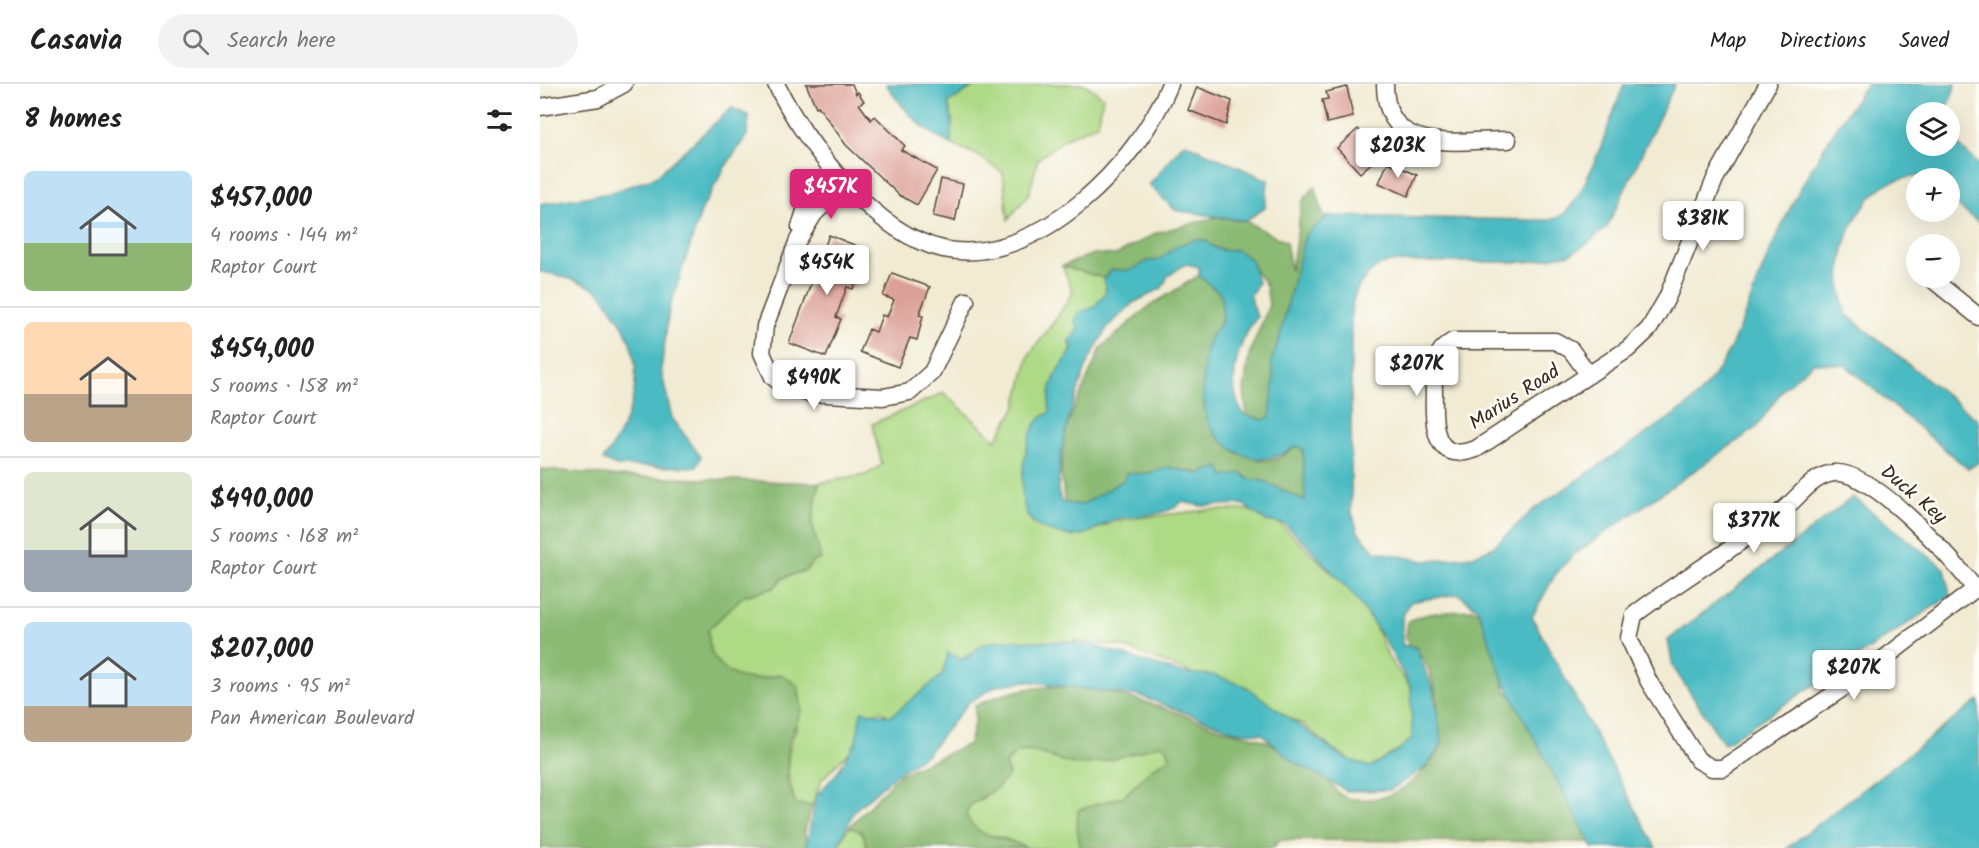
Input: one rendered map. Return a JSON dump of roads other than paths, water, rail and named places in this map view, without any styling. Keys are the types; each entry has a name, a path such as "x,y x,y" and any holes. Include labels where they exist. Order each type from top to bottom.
{"street":[{"path":"540,107 598,98 624,84"},
{"path":"776,84 805,135 845,184 894,225 933,246 968,251 1000,245 1057,220 1096,191 1140,140 1170,84"},
{"path":"1385,84 1385,100 1392,119 1409,135 1424,139 1508,140"},
{"name":"Marius Road","path":"1589,375 1571,350 1555,341 1453,341 1442,350 1435,364 1436,434 1442,444 1452,451 1468,452 1476,449 1589,375 1635,344 1659,315 1707,195 1768,84"},
{"path":"833,170 806,205 798,240 765,326 761,345 767,370 787,388 808,393 893,396 910,392 932,372 966,301"},
{"path":"798,240 820,206 845,184"},
{"path":"1943,288 1979,317"},
{"name":"Duck Key","path":"1834,473 1858,478 1938,543 1977,587 1861,676 1723,768 1712,768 1702,764 1694,755 1639,663 1629,638 1634,615 1769,522 1818,478 1834,473"}],"water":[{"path":"886,84 977,84 948,103 952,119 951,144 914,119"},
{"path":"1624,84 1675,84 1607,227 1587,244 1570,254 1527,262 1391,262 1374,269 1358,288 1351,314 1351,510 1358,532 1375,551 1425,561 1473,556 1493,547 1533,510 1687,406 1718,370 1739,329 1794,201 1828,141 1867,84 1956,84 1950,102 1906,102 1906,156 1960,156 1960,146 1979,165 1979,223 1960,208 1960,168 1906,168 1906,178 1882,187 1869,200 1851,229 1841,262 1841,280 1846,314 1979,421 1979,462 1968,469 1845,365 1813,363 1784,388 1756,428 1573,555 1555,575 1532,617 1656,848 1593,848 1503,680 1478,609 1458,594 1410,602 1402,618 1402,645 1416,647 1434,692 1442,744 1426,767 1390,790 1347,791 1294,762 1262,734 1235,731 1140,696 1026,681 996,686 969,702 927,754 896,774 854,811 837,848 806,848 816,796 837,773 856,742 861,711 891,716 942,675 948,653 963,660 983,644 1001,640 1070,642 1095,646 1181,673 1214,675 1245,686 1343,757 1370,767 1400,749 1412,738 1411,688 1382,636 1356,598 1285,524 1266,521 1242,504 1203,506 1182,502 1162,512 1113,520 1083,535 1051,532 1032,522 1025,509 1022,483 1025,453 1029,440 1039,420 1050,412 1049,402 1054,378 1073,349 1069,342 1079,328 1075,321 1078,313 1094,307 1106,292 1104,280 1111,270 1131,270 1148,261 1159,260 1177,246 1194,240 1205,240 1215,248 1223,250 1236,249 1251,260 1258,283 1250,296 1257,317 1239,351 1234,377 1238,403 1243,414 1263,420 1270,417 1274,379 1271,362 1305,235 1328,216 1548,220 1563,214 1572,204 1598,154","holes":["1186,264 1199,267 1199,276 1221,294 1223,319 1207,346 1203,374 1203,398 1211,429 1226,445 1253,458 1275,457 1297,446 1303,449 1305,501 1264,481 1248,479 1242,473 1224,477 1220,467 1197,474 1170,467 1145,474 1126,473 1124,480 1082,505 1061,502 1058,490 1061,454 1070,414 1088,362 1107,328 1133,303 1162,288 1168,276"]},
{"path":"732,108 749,116 747,135 725,167 702,209 669,310 661,370 672,418 701,457 696,467 616,466 603,460 615,442 631,406 635,387 632,350 625,331 600,293 572,280 540,272 540,204 610,193 655,177"},
{"path":"1184,143 1268,180 1265,208 1245,221 1175,210 1149,185"},
{"path":"1853,497 1945,569 1950,596 1724,744 1673,667 1668,640"},
{"path":"1979,700 1979,843 1971,848 1787,848"}]}
